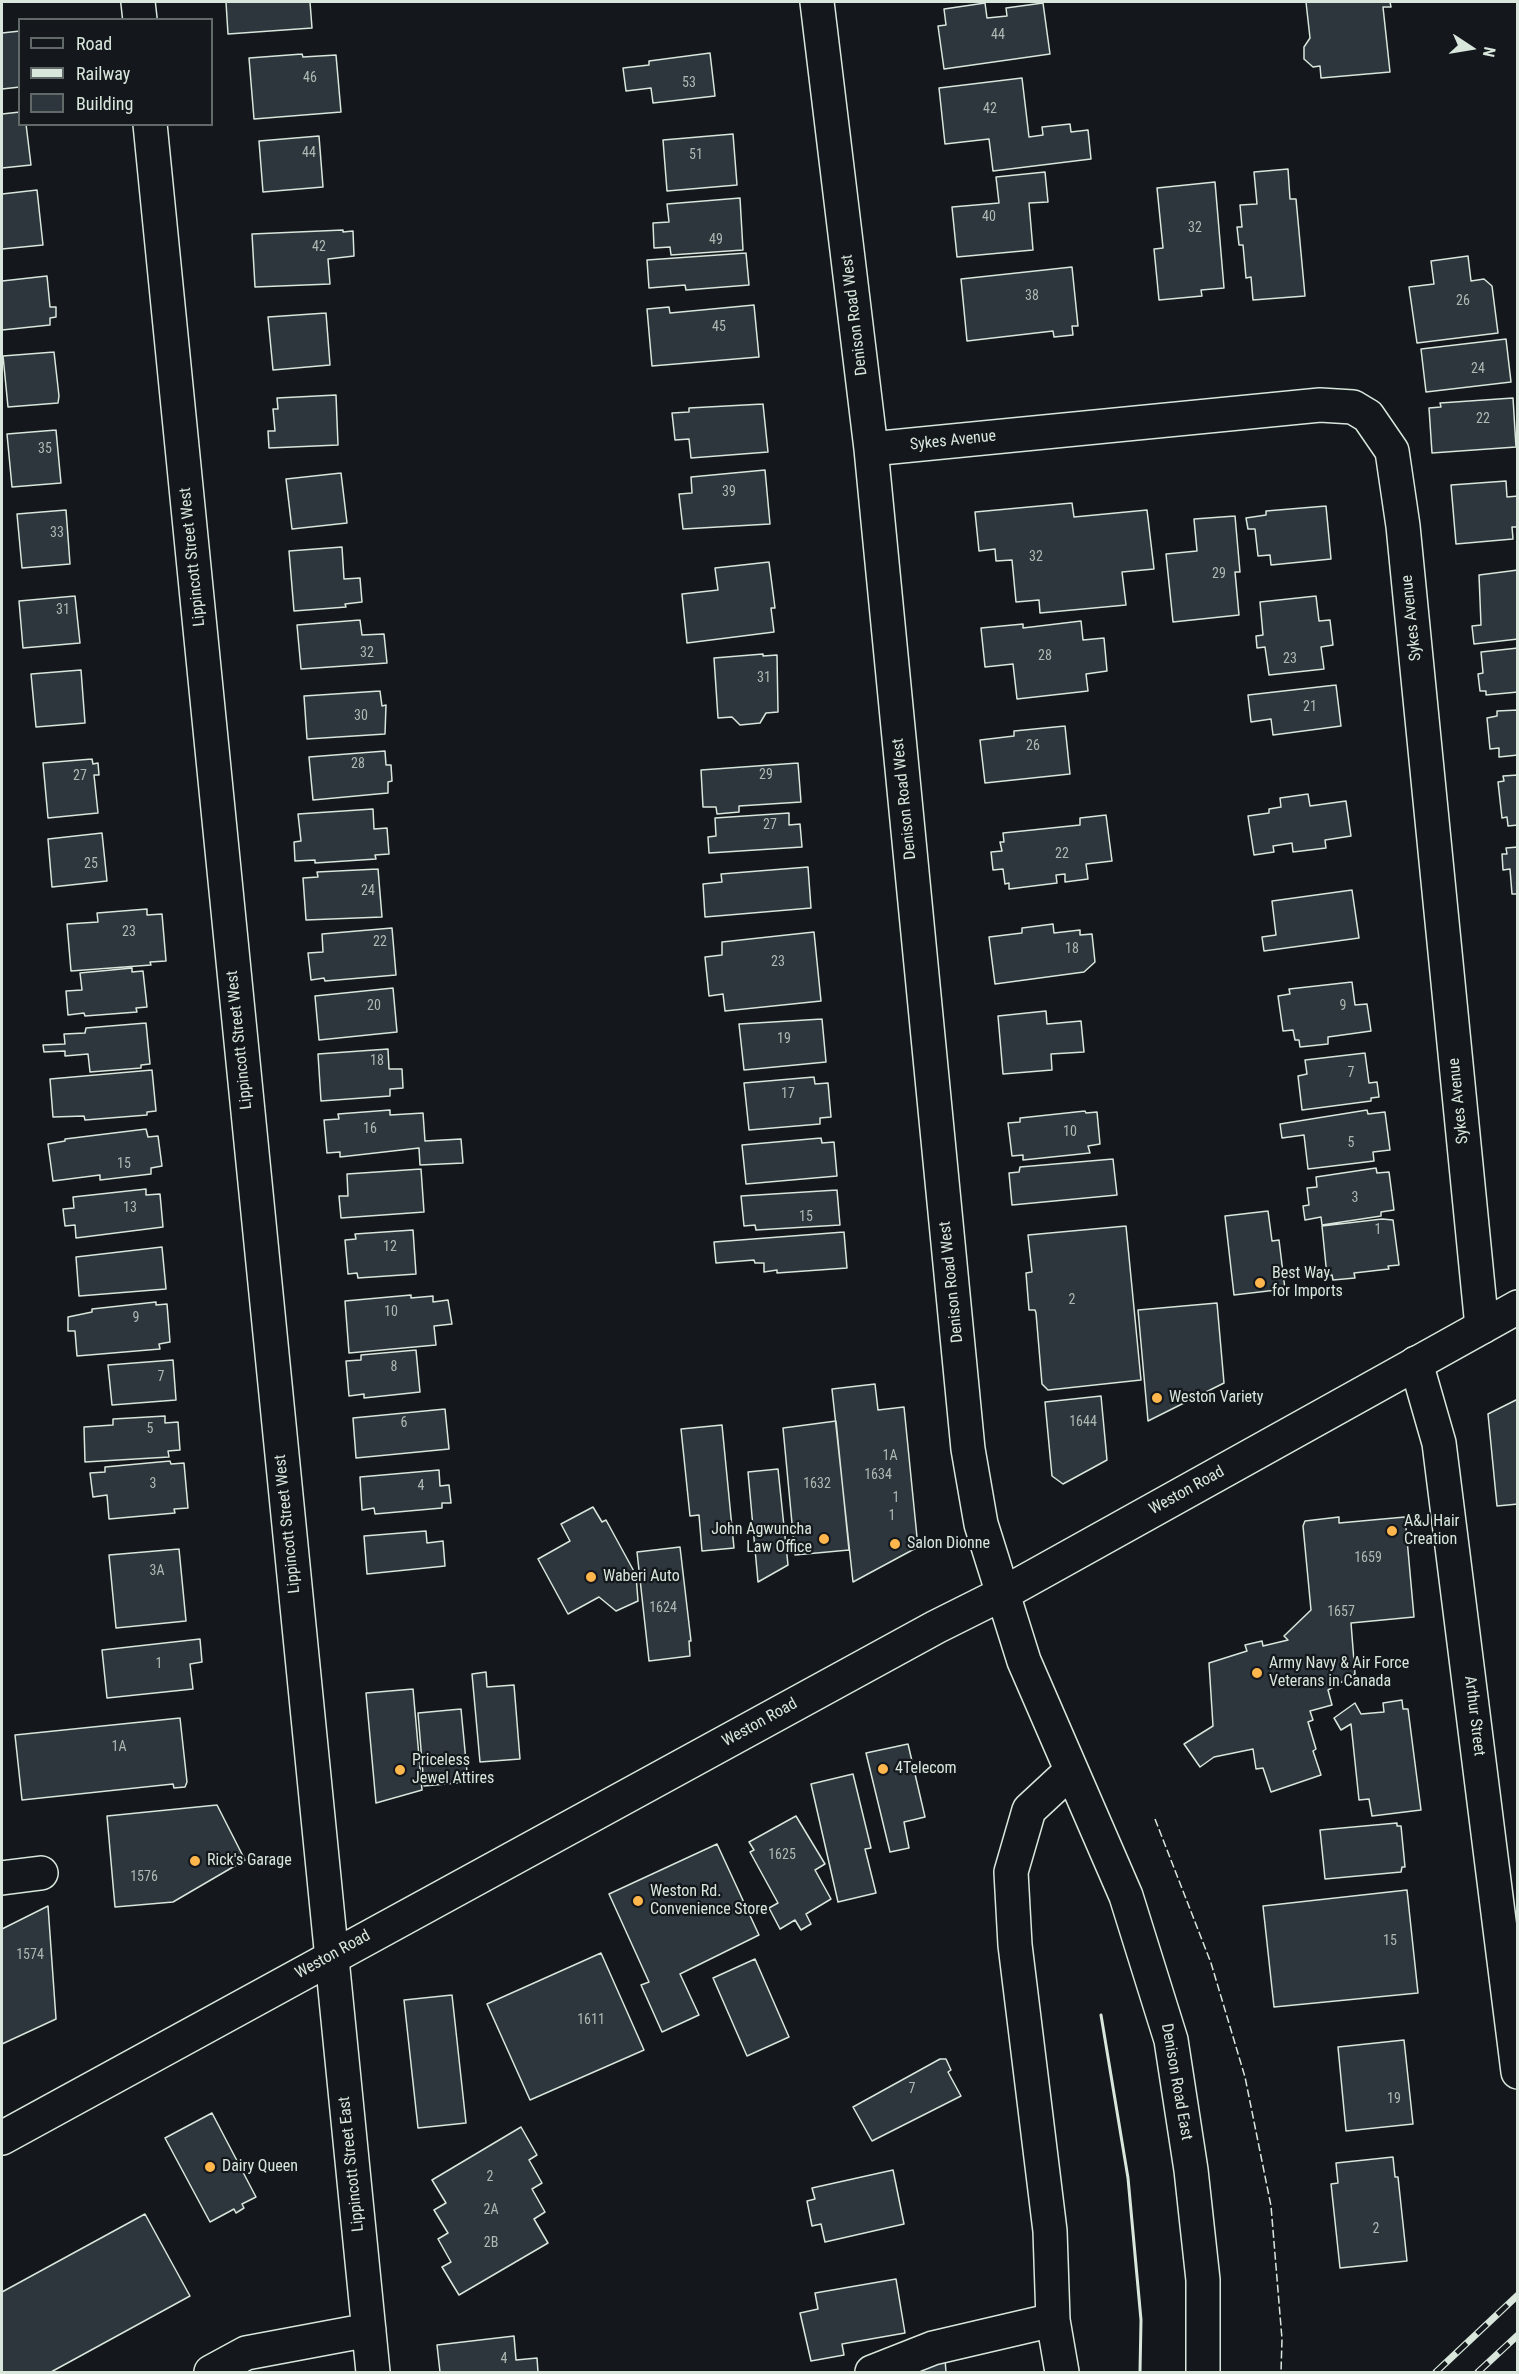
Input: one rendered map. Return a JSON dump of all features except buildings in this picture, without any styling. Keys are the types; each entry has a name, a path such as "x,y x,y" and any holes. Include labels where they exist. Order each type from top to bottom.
{"street":[{"path":"138,2 140,18"},
{"name":"Denison Road West","path":"817,2 871,449 968,1449 981,1524 1004,1593"},
{"name":"Lippincott Street West","path":"150,126 331,1956"},
{"name":"Sykes Avenue","path":"871,449 1320,405 1353,407 1368,416 1392,451 1403,526 1482,1327"},
{"name":"Weston Road","path":"2,2138 331,1956 1004,1593 1518,1307"},
{"name":"Arthur Street","path":"1416,1364 1439,1443 1518,2072"},
{"name":"Denison Road East","path":"1004,1593 1024,1661 1126,1896 1171,2040 1191,2170 1203,2280 1203,2373"},
{"path":"1062,2373 1053,2320 1050,2231 1015,1945 1011,1872 1029,1810 1071,1771"},
{"path":"2,1878 41,1873"},
{"name":"Lippincott Street East","path":"331,1956 373,2373"},
{"path":"872,2373 933,2348 1053,2320"},
{"path":"212,2373 246,2353 369,2330"}],"railway":[{"path":"1436,2372 1518,2295"},
{"path":"1478,2372 1518,2335"}],"fence":[{"path":"1155,1819 1211,1963 1245,2077 1271,2206 1282,2339 1281,2372"}],"wall":[{"path":"1101,2015 1128,2178 1141,2320 1140,2372"}],"place":[{"name":"Best Way for Imports","path":"1260,1283"},
{"name":"Weston Variety","path":"1157,1398"},
{"name":"A&J Hair Creation","path":"1392,1531"},
{"name":"John Agwuncha Law Office","path":"824,1539"},
{"name":"Salon Dionne","path":"895,1544"},
{"name":"Waberi Auto","path":"591,1577"},
{"name":"Army Navy & Air Force Veterans in Canada","path":"1257,1673"},
{"name":"4Telecom","path":"883,1769"},
{"name":"Priceless Jewel Attires","path":"400,1770"},
{"name":"Rick's Garage","path":"195,1861"},
{"name":"Weston Rd. Convenience Store","path":"638,1901"},
{"name":"Dairy Queen","path":"210,2167"}]}
